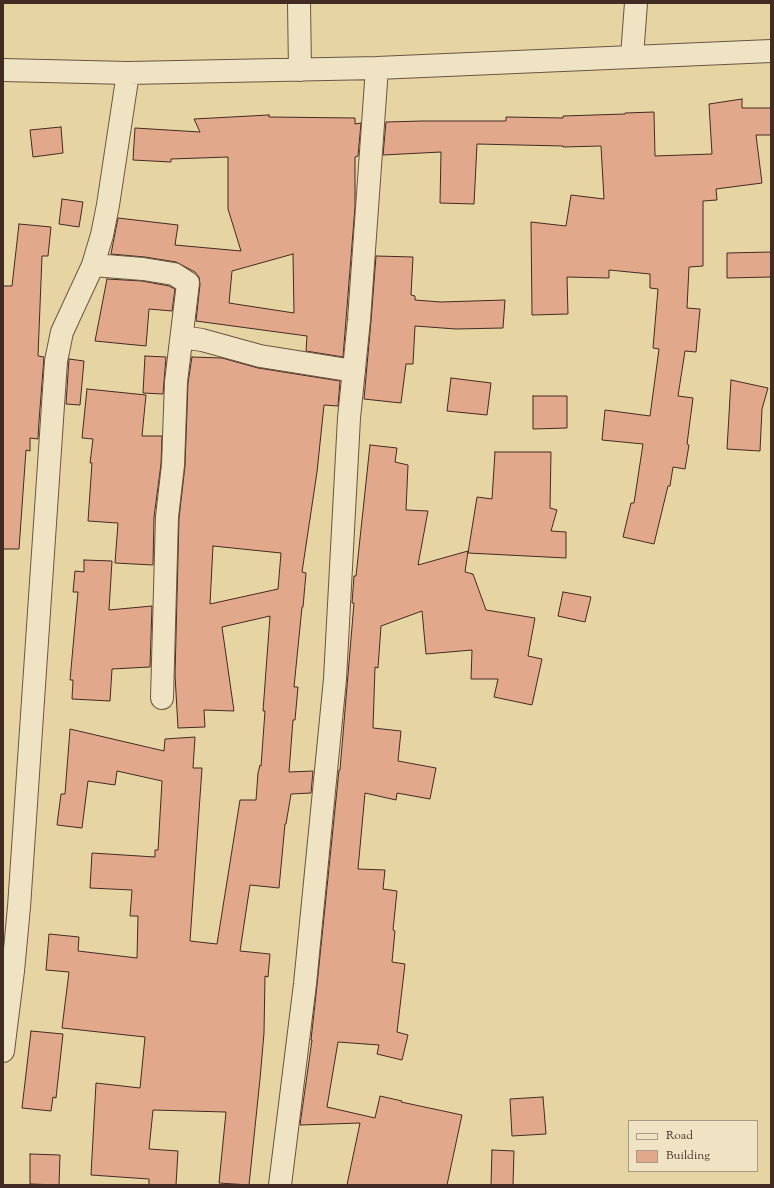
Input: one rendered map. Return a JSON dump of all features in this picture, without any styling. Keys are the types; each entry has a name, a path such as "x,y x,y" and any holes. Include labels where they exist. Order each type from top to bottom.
{"street":[{"path":"300,3 300,70"},
{"path":"632,56 636,3"},
{"path":"3,70 128,73 377,68 771,50"},
{"path":"280,1185 305,984 334,686 349,418 359,320 377,68"},
{"path":"3,1051 19,906 56,361 62,332 93,265 102,235 128,73"},
{"path":"93,265 143,269 174,274 188,283 176,382 173,465 167,517 162,698"},
{"path":"182,337 202,340 260,356 354,371"}],"building":[{"path":"742,99 742,108 771,108 771,135 756,135 762,183 716,189 717,200 703,201 703,266 689,267 687,308 700,309 696,352 685,351 678,396 693,398 687,444 689,445 685,469 673,467 670,486 668,486 654,544 623,537 631,503 634,503 643,444 602,440 605,410 650,416 659,349 653,348 658,289 650,288 650,274 609,270 609,278 567,277 568,314 532,315 531,222 566,226 571,195 604,199 601,146 563,147 477,144 474,204 440,203 441,152 383,155 386,122 506,121 506,117 563,118 563,116 654,112 655,156 712,154 709,104"},
{"path":"269,115 269,117 355,118 355,124 361,123 358,156 355,157 355,207 343,357 306,351 307,336 196,321 200,284 199,277 195,272 176,262 111,254 118,218 178,225 175,245 241,251 228,209 228,157 171,159 171,162 133,160 135,128 200,132 194,119","holes":["293,254 294,313 229,303 232,271"]},
{"path":"61,127 63,153 33,157 30,130"},
{"path":"62,199 83,202 79,227 59,224"},
{"path":"19,224 51,227 48,256 42,256 38,356 44,357 38,439 30,438 30,451 26,450 19,549 3,549 3,286 12,286"},
{"path":"771,252 771,277 727,278 727,253"},
{"path":"376,256 413,257 411,295 415,296 415,300 441,302 505,300 503,328 456,329 415,326 413,364 406,364 401,403 364,399"},
{"path":"107,279 142,281 169,286 175,289 172,311 149,309 146,346 95,341"},
{"path":"145,356 166,357 163,394 143,393"},
{"path":"192,357 222,358 258,368 340,381 338,406 324,405 317,472 302,572 306,573 294,687 298,687 295,720 293,720 289,772 313,771 311,793 291,794 285,824 279,888 250,885 240,951 270,954 268,977 265,976 264,1033 249,1185 219,1183 226,1112 153,1110 149,1149 178,1151 176,1185 149,1185 149,1179 91,1175 96,1083 140,1088 145,1037 62,1028 69,972 46,970 49,934 79,937 78,951 137,958 138,916 130,916 132,890 90,888 92,853 155,857 155,850 158,850 162,781 117,771 115,785 88,781 82,828 57,825 61,794 65,794 70,729 164,751 165,739 195,737 193,768 202,768 190,941 217,944 240,800 256,800 258,773 260,765 261,766 265,711 263,711 270,616 222,627 234,711 204,710 205,727 178,728 175,675 179,518 185,466 188,383","holes":["213,546 281,553 278,589 210,604"]},
{"path":"69,359 84,361 80,405 66,404"},
{"path":"451,378 491,383 487,415 447,411"},
{"path":"731,380 768,388 762,409 760,451 727,449"},
{"path":"87,389 146,395 142,436 162,436 161,464 154,517 153,565 115,563 118,523 88,521 92,463 90,463 93,439 82,438"},
{"path":"533,396 567,396 567,428 533,429"},
{"path":"370,445 397,448 395,462 408,465 406,510 428,511 418,565 468,551 465,572 473,574 486,610 535,618 528,656 542,659 532,705 494,697 498,679 471,679 472,650 426,654 422,611 381,626 378,668 375,667 373,728 401,731 398,761 436,768 430,799 397,793 396,800 365,793 358,869 385,870 383,889 397,891 393,930 395,931 392,962 405,964 397,1032 408,1035 402,1060 377,1054 379,1045 338,1042 327,1107 375,1118 380,1096 462,1115 447,1185 347,1185 360,1123 300,1125 312,1040 340,770 354,603 352,603 354,576 356,576"},
{"path":"495,452 551,452 550,508 557,510 551,531 566,532 566,558 468,553 477,497 492,499"},
{"path":"84,560 112,561 109,610 152,606 150,667 112,669 110,701 72,699 73,680 70,680 78,592 73,592 75,571 84,572"},
{"path":"563,592 591,597 585,622 558,616"},
{"path":"31,1031 63,1034 56,1098 53,1097 51,1111 22,1108"},
{"path":"543,1097 546,1134 512,1136 510,1099"},
{"path":"492,1150 514,1151 513,1185 491,1185"},
{"path":"30,1154 60,1155 59,1185 30,1184"}]}
